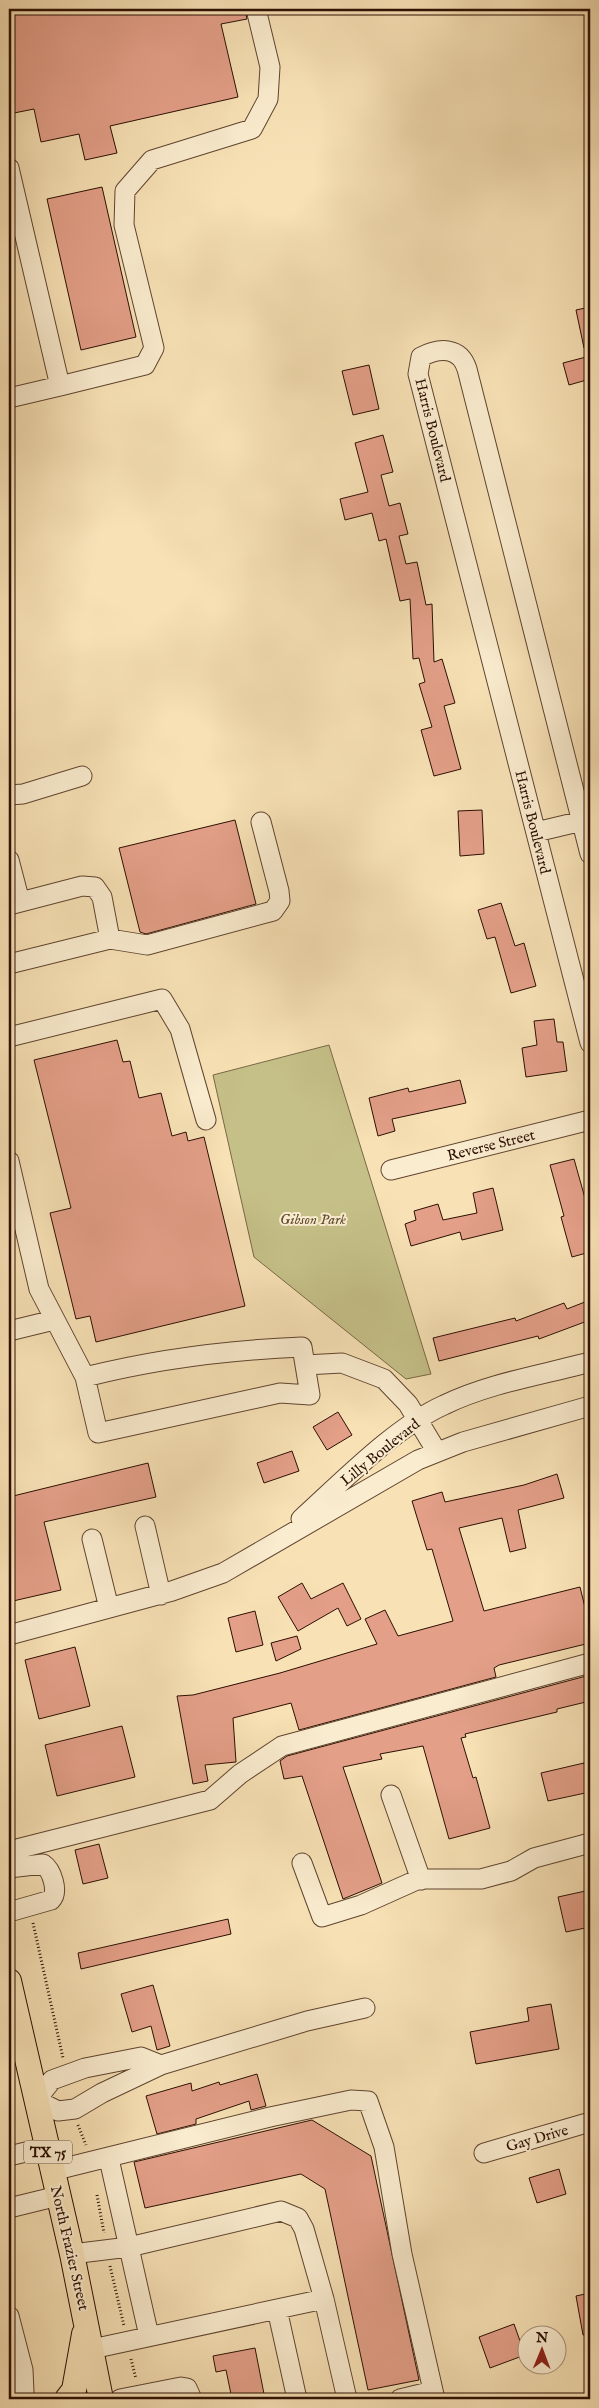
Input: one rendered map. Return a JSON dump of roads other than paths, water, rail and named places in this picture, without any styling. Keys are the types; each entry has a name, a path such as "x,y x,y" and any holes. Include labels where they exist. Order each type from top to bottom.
{"main road":[{"name":"North Frazier Street","path":"9,1981 13,2022 36,2100 72,2254 101,2399"},
{"path":"67,2399 74,2390 86,2322"}],"street":[{"path":"9,398 145,365 154,348 124,225 125,191 152,160 252,129 268,99 270,67 256,9"},
{"path":"9,168 60,386"},
{"name":"Harris Boulevard","path":"590,854 468,369 464,359 452,350 434,350 421,358 418,374 590,1043"},
{"path":"9,795 24,794 82,776"},
{"path":"536,832 582,821"},
{"path":"9,964 110,938 147,945 273,912 280,901 279,891 260,822"},
{"path":"9,860 14,904 82,886 95,887 102,896 110,938"},
{"path":"9,1037 162,999 180,1029 206,1120"},
{"name":"Reverse Street","path":"391,1170 590,1120"},
{"path":"9,1161 39,1289 54,1320 75,1354 85,1377 98,1434 280,1393 310,1395 302,1347 238,1349 130,1365 85,1377"},
{"path":"9,1331 54,1320"},
{"name":"Lilly Boulevard","path":"272,1545 407,1426 443,1405 478,1392 590,1362"},
{"path":"305,1365 342,1363 384,1380 408,1404 419,1419 437,1452"},
{"name":"Lilly Boulevard","path":"9,1635 161,1594 223,1573 418,1460 463,1442 590,1406"},
{"path":"144,1526 161,1594"},
{"path":"92,1539 109,1608"},
{"path":"9,1851 210,1800 240,1774 282,1746 590,1664"},
{"path":"391,1795 421,1880"},
{"path":"302,1863 322,1917 361,1905 421,1880 481,1879 511,1871 534,1858 590,1844"},
{"path":"9,1868 43,1864 50,1872 55,1891 51,1900 9,1912"},
{"path":"161,2065 141,2057 85,2068 52,2080 36,2100 58,2112 75,2109 102,2093 161,2065 307,2021 365,2008"},
{"path":"52,2172 270,2117 351,2100 368,2101 384,2147 402,2254 434,2395 400,2399"},
{"name":"Gay Drive","path":"484,2152 590,2122"},
{"path":"9,2156 46,2147"},
{"path":"109,2159 149,2336"},
{"path":"9,2208 58,2196"},
{"path":"72,2254 129,2246 282,2211 298,2218 304,2229 324,2300 348,2399"},
{"path":"92,2349 324,2300"},
{"path":"277,2310 297,2399"},
{"path":"10,2327 24,2392 16,2399"},
{"path":"120,2399 154,2396 181,2387 187,2388 192,2399"}],"park label":[{"name":"Gibson Park","path":"313,1219"}]}
